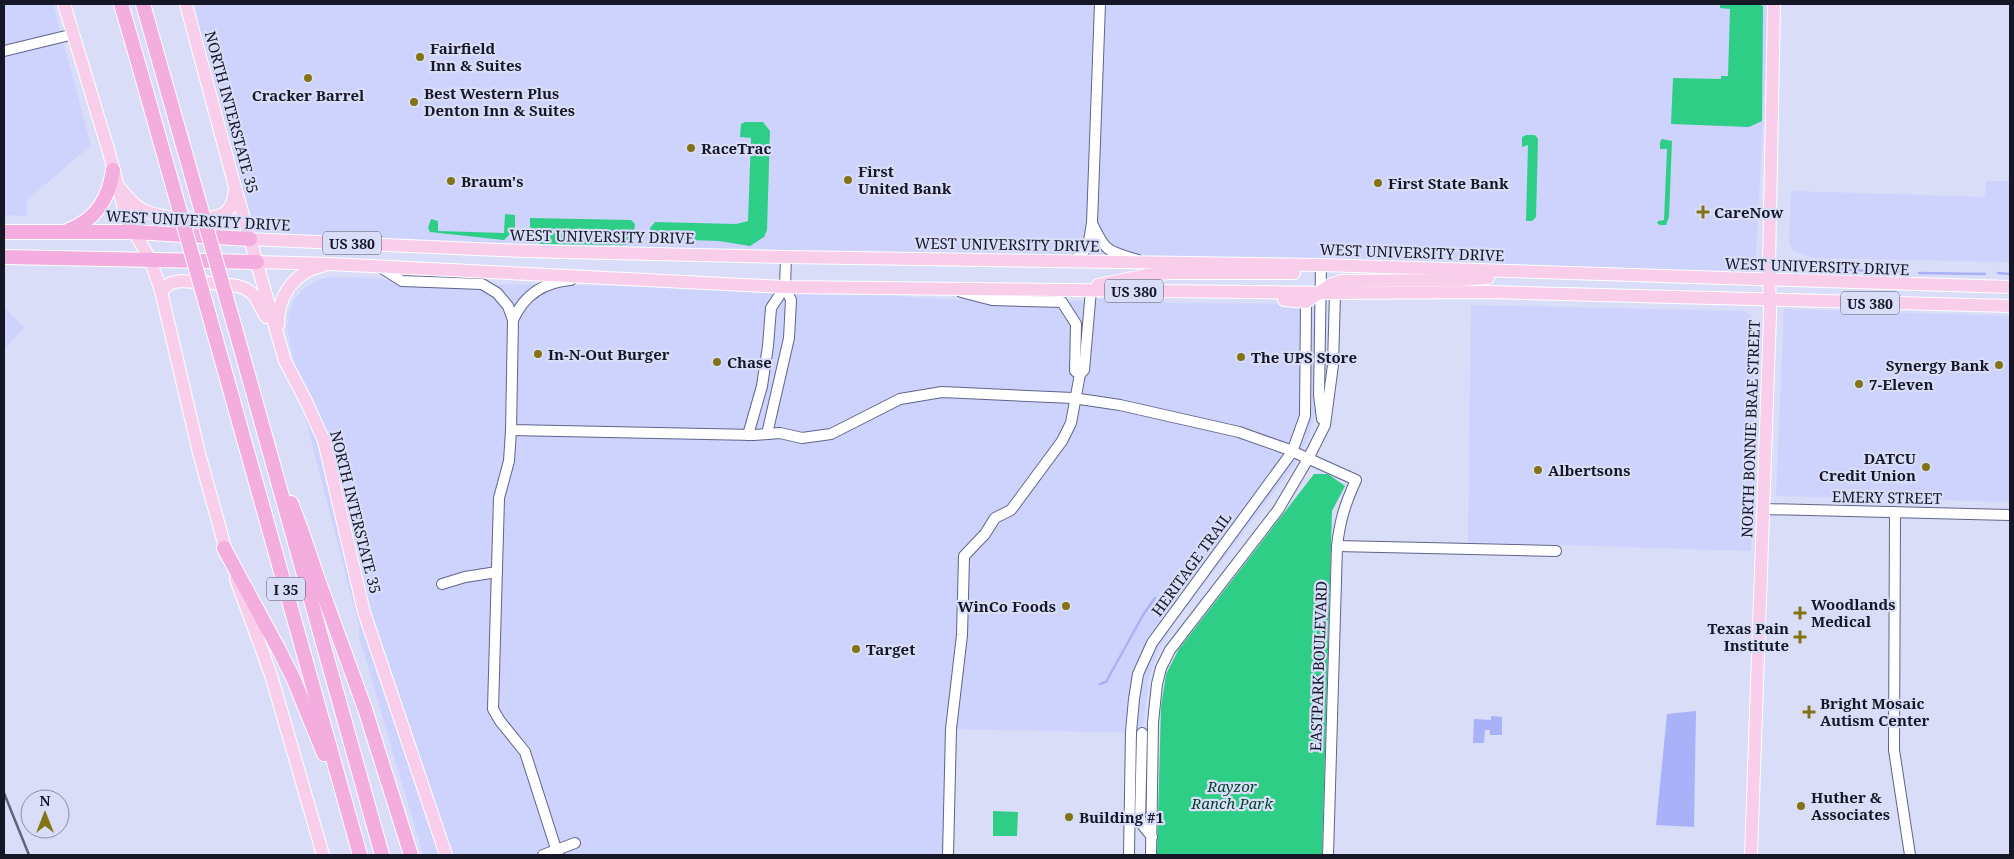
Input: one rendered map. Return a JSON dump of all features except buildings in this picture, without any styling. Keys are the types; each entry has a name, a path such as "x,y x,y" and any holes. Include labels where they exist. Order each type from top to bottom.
{"highway":[{"name":"I 35","path":"121,4 360,855"},
{"name":"I 35","path":"143,4 382,855"},
{"path":"63,232 82,224 92,217 107,195 114,173"},
{"name":"WEST UNIVERSITY DRIVE","path":"4,232 134,232 250,239"},
{"name":"US 380","path":"4,257 258,262"},
{"path":"269,454 300,526 364,709 411,855"},
{"path":"224,548 294,680 349,817"}],"main road":[{"path":"64,4 127,220 150,259 161,291 199,454 224,548 271,675 323,855"},
{"name":"NORTH INTERSTATE 35","path":"186,4 235,187 285,360 324,441 364,612 446,855"},
{"name":"NORTH BONNIE BRAE STREET","path":"1751,855 1770,300 1774,4"},
{"path":"114,173 126,196 143,210 177,218 208,218 221,215 231,206 235,187"},
{"name":"WEST UNIVERSITY DRIVE","path":"250,239 523,251 1320,265 2010,288"},
{"path":"522,274 523,251"},
{"name":"US 380","path":"258,262 379,266 786,287 1321,293 1487,292 2010,306"},
{"path":"278,337 280,305 290,284 307,271 330,264"},
{"path":"1071,290 1170,272 1300,273 1320,265"},
{"path":"1160,291 1164,296 1173,300 1287,300 1306,302 1330,285 1341,281 1460,280 1488,278 1511,272"},
{"path":"161,291 170,283 180,281 229,285 246,289 260,302 285,360"}],"street":[{"path":"1074,261 1088,247 1092,223 1100,4"},
{"path":"4,52 74,34"},
{"path":"1092,223 1100,240 1110,251 1146,262"},
{"path":"767,434 789,338 791,300 786,287 786,257"},
{"path":"1320,265 1320,395 1322,430"},
{"path":"379,266 402,281 482,284 497,293 508,306 513,320 509,461 499,498 493,709 500,721 525,752 560,852"},
{"path":"513,320 519,307 531,294 561,281 602,278"},
{"path":"748,434 762,386 768,346 770,308 786,287"},
{"path":"946,289 992,300 1062,302 1076,324 1075,371 1080,374"},
{"path":"948,855 951,729 962,635 964,556 985,534 995,518 1011,510 1062,441 1071,423 1080,374 1084,370 1091,290"},
{"path":"1151,855 1154,722 1157,684 1161,668 1170,650 1278,510 1308,459 1325,425 1333,366 1335,293"},
{"name":"HERITAGE TRAIL","path":"1129,855 1131,732 1138,674 1144,657 1152,643 1292,452 1305,416 1306,302"},
{"path":"511,430 780,433 802,438 831,434 900,399 942,392 1076,399 1120,405 1239,432 1308,459"},
{"name":"EASTPARK BOULEVARD","path":"1308,459 1356,480 1342,514 1337,546 1328,855"},
{"name":"EMERY STREET","path":"1764,509 2010,514"},
{"path":"1895,512 1894,750 1910,855"},
{"path":"1337,546 1556,551"},
{"path":"442,584 465,577 497,572"},
{"path":"1142,733 1140,822 1152,837"},
{"path":"543,855 560,852 576,843"}],"shaded area":[{"path":"4,4 53,4 91,145 27,200 27,216 4,215"},
{"path":"186,4 1769,4 1755,272 1542,273 250,239"},
{"path":"1986,181 2010,181 2010,262 1813,258 1792,250 1789,241 1791,191 1985,197"},
{"path":"328,277 373,278 401,282 453,284 868,292 919,298 1055,303 1110,298 1171,303 1316,304 1316,411 1309,436 1296,463 1174,624 1159,649 1149,677 1142,733 951,729 948,855 423,855 359,636 359,626 305,417 287,329 289,313 294,300 304,288"},
{"path":"1471,305 1745,311 1755,320 1751,551 1468,542"},
{"path":"4,307 24,327 4,350"},
{"path":"1784,309 2010,316 2010,502 1776,496"}],"green space":[{"path":"1720,4 1761,4 1763,7 1762,121 1749,127 1671,124 1673,78 1721,79 1721,76 1728,76 1730,9 1720,8"},
{"path":"745,122 763,122 770,131 767,230 764,237 750,246 719,241 657,239 651,236 650,228 655,222 736,224 748,221 751,138 740,137 741,124"},
{"path":"1535,135 1538,139 1536,217 1532,221 1526,221 1528,145 1522,147 1522,137"},
{"path":"1662,139 1672,141 1669,217 1666,225 1657,223 1664,220 1667,149 1660,149"},
{"path":"505,214 515,215 515,234 510,234 504,240 430,232 428,228 431,219 438,221 438,231 504,233"},
{"path":"530,218 631,220 635,224 633,242 626,245 541,244 533,241 530,233"},
{"name":"Rayzor Ranch Park","path":"1314,474 1328,474 1345,486 1332,511 1322,855 1157,855 1161,707 1166,674 1179,649"},
{"path":"993,811 1018,812 1017,836 993,836"}],"water":[{"path":"1696,711 1694,827 1656,825 1667,714"},
{"path":"1491,716 1502,717 1502,735 1490,735 1490,730 1485,730 1484,743 1473,743 1474,719 1491,720"}],"waterway":[{"path":"1815,269 1906,272"},
{"path":"1919,273 1985,274"},
{"path":"1998,273 2010,274"},
{"path":"1100,684 1106,682 1143,615 1155,598"}],"railway":[{"path":"4,793 29,855"}],"place":[{"name":"Fairfield Inn & Suites","path":"420,57"},
{"name":"Cracker Barrel","path":"308,78"},
{"name":"Best Western Plus Denton Inn & Suites","path":"414,102"},
{"name":"RaceTrac","path":"691,148"},
{"name":"First United Bank","path":"848,180"},
{"name":"Braum's","path":"451,181"},
{"name":"First State Bank","path":"1378,183"},
{"name":"CareNow","path":"1703,212"},
{"name":"In-N-Out Burger","path":"538,354"},
{"name":"The UPS Store","path":"1241,357"},
{"name":"Chase","path":"717,362"},
{"name":"Synergy Bank","path":"1999,365"},
{"name":"7-Eleven","path":"1859,384"},
{"name":"DATCU Credit Union","path":"1926,467"},
{"name":"Albertsons","path":"1538,470"},
{"name":"WinCo Foods","path":"1066,606"},
{"name":"Woodlands Medical","path":"1800,613"},
{"name":"Texas Pain Institute","path":"1800,637"},
{"name":"Target","path":"856,649"},
{"name":"Bright Mosaic Autism Center","path":"1809,712"},
{"name":"Huther & Associates","path":"1801,806"},
{"name":"Building #1","path":"1069,817"}]}
